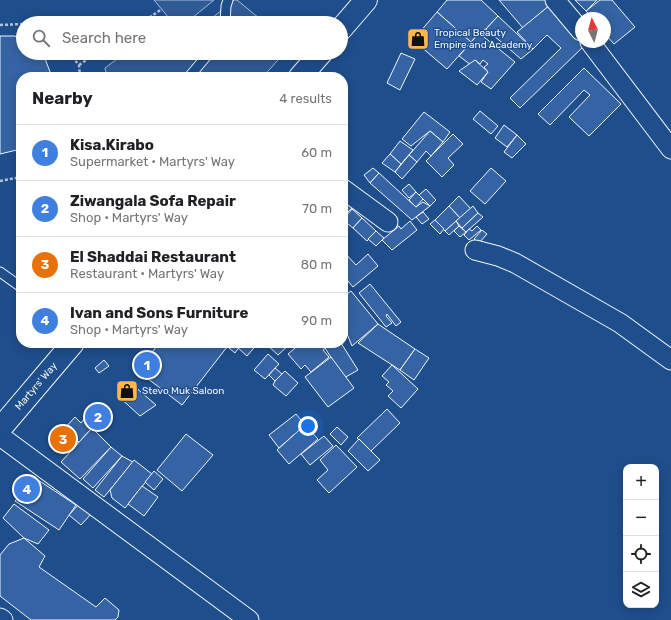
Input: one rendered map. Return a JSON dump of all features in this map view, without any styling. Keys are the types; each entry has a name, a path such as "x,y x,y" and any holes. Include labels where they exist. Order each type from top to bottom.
{"main road":[{"path":"348,21 366,0"},
{"path":"304,72 315,60"},
{"name":"Martyrs' Way","path":"0,429 69,348"}],"street":[{"path":"555,0 575,24"},
{"path":"595,48 671,149"},
{"path":"348,193 388,222"},
{"path":"475,250 498,256 521,266 620,323 671,360"},
{"path":"0,436 249,620"}],"lane":[{"path":"225,16 228,0"},
{"path":"193,72 203,60"},
{"path":"0,272 16,283"}],"path":[{"path":"152,16 162,9"},
{"path":"0,25 16,24"},
{"path":"75,60 79,65 80,72"},
{"path":"79,65 86,60"},
{"path":"0,181 16,178"}],"shaded area":[{"path":"154,0 214,0 195,16 167,16"},
{"path":"234,0 237,0 256,16 215,16"},
{"path":"116,60 278,60 267,72 106,72 105,68"}],"building":[{"path":"447,0 481,0 498,16 471,42 437,12"},
{"path":"499,0 546,0 550,5 523,28"},
{"path":"575,0 597,0 586,11"},
{"path":"600,0 612,0 635,27 614,44 611,41 611,12 586,11"},
{"path":"550,5 575,34 575,48 582,48 520,108 510,98 561,48 547,35 533,49 517,32"},
{"path":"437,12 471,42 447,69 413,40"},
{"path":"498,16 533,49 521,59 486,29"},
{"path":"479,33 515,62 491,89 481,82 488,72 484,67 488,64 483,60 480,64 475,60 471,65 459,56"},
{"path":"0,36 15,36 16,60 46,60 50,72 16,72 16,150 0,154"},
{"path":"401,53 415,59 400,90 387,83"},
{"path":"475,60 488,72 477,85 459,71"},
{"path":"584,68 621,104 589,136 569,117 590,95 584,90 550,125 538,114"},
{"path":"480,111 498,126 491,134 473,119"},
{"path":"424,112 450,132 443,142 430,131 411,146 402,139"},
{"path":"504,125 517,135 507,147 495,138"},
{"path":"430,131 443,142 431,156 426,151 417,162 409,155"},
{"path":"453,134 463,144 448,158 454,165 442,177 426,161"},
{"path":"517,135 526,144 512,158 504,152"},
{"path":"400,141 413,150 401,164 390,154"},
{"path":"390,154 401,164 395,172 382,163"},
{"path":"409,155 417,162 402,179 395,172"},
{"path":"373,168 379,173 370,183 364,175"},
{"path":"491,168 506,181 485,204 470,191"},
{"path":"379,173 416,207 423,202 430,206 412,220 370,183"},
{"path":"409,184 416,192 409,198 402,190"},
{"path":"426,189 436,200 430,206 419,195"},
{"path":"416,192 423,199 416,207 409,200"},
{"path":"459,196 471,209 460,218 449,206"},
{"path":"348,199 354,206 348,212"},
{"path":"449,206 460,218 445,231 435,220"},
{"path":"473,206 478,213 462,228 456,221"},
{"path":"352,209 362,218 353,228 348,224 348,214"},
{"path":"423,212 429,219 422,224 416,217"},
{"path":"478,213 483,217 466,232 462,228"},
{"path":"362,218 376,231 367,241 353,228"},
{"path":"435,220 444,229 440,234 430,224"},
{"path":"410,221 417,230 392,250 382,240 399,226 401,229"},
{"path":"456,221 459,226 449,235 445,231"},
{"path":"459,226 466,232 460,237 454,231"},
{"path":"477,226 481,230 469,240 464,235 469,229 472,231"},
{"path":"482,230 487,234 479,243 474,239"},
{"path":"376,231 384,238 376,246 368,239"},
{"path":"368,254 378,266 353,287 348,281 348,256 356,265"},
{"path":"370,284 401,322 396,326 387,314 386,316 392,323 386,327 359,293"},
{"path":"351,291 378,324 352,346 348,336 348,293"},
{"path":"378,324 415,349 400,370 358,343"},
{"path":"155,348 226,348 182,405 138,371"},
{"path":"229,348 238,348 235,353"},
{"path":"238,348 254,348 247,356"},
{"path":"270,348 286,348 278,355"},
{"path":"295,348 325,348 323,350 329,357 311,372 305,365 301,369 288,354"},
{"path":"325,348 344,348 358,370 344,378"},
{"path":"415,349 429,358 414,380 400,370"},
{"path":"268,354 279,364 265,379 254,370"},
{"path":"331,357 354,388 328,407 305,377"},
{"path":"104,360 109,366 99,373 95,368"},
{"path":"392,365 418,389 401,408 388,396 393,391 386,385 389,382 382,376"},
{"path":"275,368 282,374 275,381 269,375"},
{"path":"285,371 298,383 286,396 273,385"},
{"path":"134,386 156,405 140,416 118,396"},
{"path":"387,409 400,423 371,451 357,438"},
{"path":"296,414 305,425 279,448 269,435"},
{"path":"75,417 81,423 85,418 94,426 79,442 64,429"},
{"path":"305,425 318,439 289,464 277,450"},
{"path":"337,427 348,437 341,445 330,434"},
{"path":"92,428 111,447 80,479 61,462"},
{"path":"64,429 79,442 69,452 55,439"},
{"path":"186,434 213,455 182,491 157,470"},
{"path":"324,436 333,446 310,465 301,454"},
{"path":"359,439 380,460 368,471 348,451"},
{"path":"336,445 357,467 329,493 317,480 328,470 320,460"},
{"path":"111,447 122,456 93,488 83,479"},
{"path":"122,456 133,462 104,497 95,490"},
{"path":"134,460 152,474 125,508 112,498 110,490"},
{"path":"154,471 163,479 154,490 145,482"},
{"path":"35,478 76,505 59,530 15,501"},
{"path":"142,486 158,497 144,516 128,504"},
{"path":"80,503 92,513 81,525 69,515"},
{"path":"14,504 49,530 38,544 24,538 3,518"},
{"path":"24,538 45,556 39,567 96,607 105,598 119,610 118,617 115,620 31,620 0,596 0,555 9,544"}],"place":[{"name":"Tropical Beauty Empire and Academy","path":"418,39"},
{"name":"Kisa.Kirabo","path":"147,365"},
{"name":"Stevo Muk Saloon","path":"127,391"},
{"name":"Ziwangala Sofa Repair","path":"98,417"},
{"name":"El Shaddai Restaurant","path":"63,439"},
{"name":"Ivan and Sons Furniture","path":"27,489"}]}
